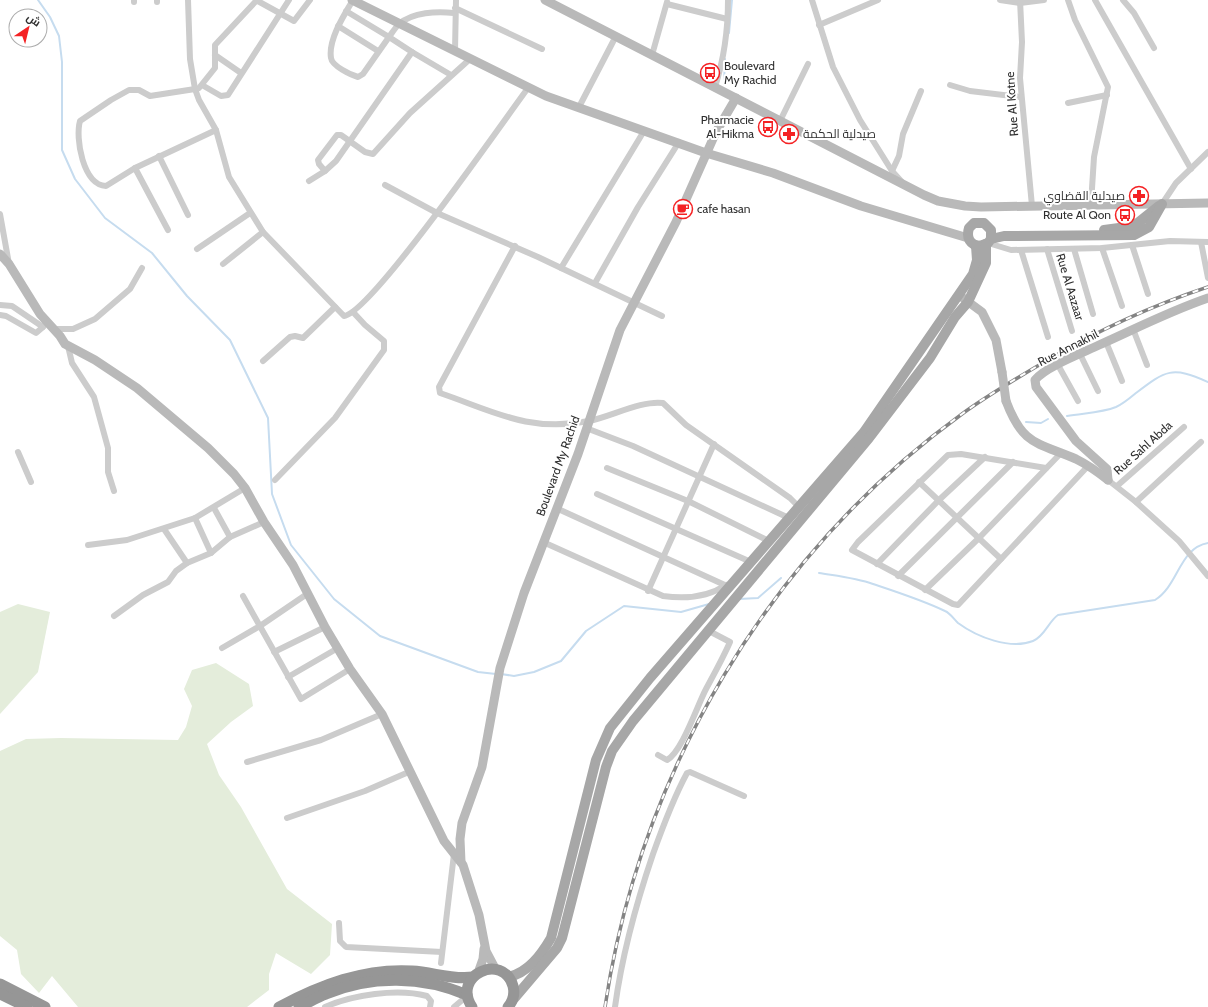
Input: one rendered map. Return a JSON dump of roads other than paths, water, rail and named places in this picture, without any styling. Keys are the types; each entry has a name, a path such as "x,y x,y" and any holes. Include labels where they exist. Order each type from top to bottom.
{"highway":[{"path":"279,1007 335,981 387,971 414,971 454,979 475,975 490,969 496,970 508,977 513,988 511,1004"},
{"path":"472,1007 467,996 468,986 475,975"},
{"path":"298,1007 340,989 360,983 391,980 433,983 467,996"},
{"path":"0,984 46,1007"},
{"path":"0,994 27,1007"}],"main road":[{"path":"1162,204 1149,227 1134,235 1004,236 985,243 971,243 968,233 977,222 984,223 990,228 1004,231 1112,230 1134,226 1162,204"},
{"path":"508,977 517,976 528,967 542,953 551,938 596,760 610,728 727,586 751,562 864,432 973,274 990,228"},
{"path":"511,1004 557,948 562,938 612,751 633,722 869,438 930,358 956,317 968,302 982,273 986,262 985,243"}],"street":[{"path":"196,0 188,2 190,59 196,91 216,130 229,177 263,232 344,316 353,312 388,276 463,179 528,88"},
{"path":"216,130 135,168 106,186 98,184 82,161 78,132 81,119 129,90 139,90 146,95 155,96 196,91 214,70 215,45 257,0 294,21 310,0"},
{"path":"202,85 224,96 228,95 288,0"},
{"path":"542,49 455,11 429,13 399,24 363,74 358,77 333,63 331,58 338,26 352,0 399,24 528,88 578,108 679,142 706,153 773,173 861,206 934,227 953,229 968,233"},
{"path":"454,51 456,0"},
{"path":"545,0 906,186 938,201 966,206 1208,203"},
{"path":"715,87 723,57 728,19 726,0"},
{"path":"812,0 830,60 845,93 892,171 906,186"},
{"path":"819,26 878,0"},
{"path":"1000,0 1044,0"},
{"path":"1068,0 1075,20 1108,87 1094,157 1091,204"},
{"path":"1095,0 1191,169"},
{"path":"1123,0 1134,13 1154,48"},
{"name":"Rue Al Kotne","path":"1020,1 1021,97 1032,206"},
{"path":"652,55 667,2 728,19"},
{"path":"346,11 451,76"},
{"path":"338,26 378,52"},
{"path":"578,108 616,36"},
{"path":"309,181 336,161 412,52"},
{"path":"215,55 241,73"},
{"path":"325,170 319,164 318,160 337,135 341,135 370,154 374,154 410,113 470,59"},
{"path":"780,121 808,64"},
{"path":"950,85 970,91 1021,97"},
{"path":"892,171 899,156 903,134 921,90"},
{"path":"1068,102 1107,95"},
{"name":"Boulevard My Rachid","path":"461,862 459,846 460,831 482,767 500,668 522,600 556,508 578,454 616,339 634,301 676,222 716,132 736,98"},
{"path":"561,268 644,130"},
{"path":"595,283 638,207 679,142"},
{"path":"1162,204 1176,183 1208,152"},
{"path":"159,156 188,215"},
{"path":"135,168 168,230"},
{"path":"385,185 437,213 515,246 634,301 662,316"},
{"path":"197,249 250,213"},
{"path":"0,214 10,264"},
{"path":"223,264 263,232"},
{"path":"985,243 1011,250 1021,250 1102,248 1170,241 1205,242 1208,278"},
{"path":"1132,245 1148,294"},
{"path":"515,246 438,391 471,405 522,422 543,424 587,425 640,406 661,402 686,425 799,507"},
{"path":"1102,248 1122,306"},
{"name":"Rue Al Aazaar","path":"1047,249 1072,331"},
{"path":"1074,249 1094,314"},
{"path":"1021,250 1048,337"},
{"path":"0,254 10,264 48,326 64,342 95,360 137,388 208,448 234,474 245,488 264,522 293,565 325,627 350,669 382,714 444,841 461,862 479,915 488,958 496,970"},
{"path":"0,305 12,306 48,326 73,329 95,319 130,289 142,268"},
{"path":"959,295 982,312 996,340 1006,401 1013,420 1028,437 1044,448 1061,453 1088,466 1117,486 1185,547 1208,576"},
{"name":"Rue Annakhil","path":"1108,480 1107,468 1076,441 1035,385 1037,377 1080,354 1133,329 1208,298"},
{"path":"263,361 290,337 294,336 303,338 335,307"},
{"path":"275,480 335,418 384,350 384,341 365,325 353,312"},
{"path":"0,315 6,316 36,333 48,326"},
{"path":"1133,329 1147,366"},
{"path":"64,342 72,363 94,397 108,448 108,472 114,491"},
{"path":"1106,342 1122,381"},
{"path":"1080,354 1098,391"},
{"path":"1058,365 1078,401"},
{"path":"587,425 789,518"},
{"name":"Rue Sahl Abda","path":"1117,486 1184,427"},
{"path":"1136,502 1201,442"},
{"path":"648,591 714,444"},
{"path":"18,452 31,482"},
{"path":"925,590 980,538 1061,453"},
{"path":"1046,468 985,457 961,454 948,455 852,548 853,552 925,590 958,605 1088,466"},
{"path":"877,564 939,500 985,457"},
{"path":"898,576 1013,462"},
{"path":"607,468 688,501 769,541"},
{"path":"919,482 1001,559"},
{"path":"88,545 127,540 195,518 214,508 245,488"},
{"path":"597,494 751,562"},
{"path":"214,508 230,537"},
{"path":"556,508 727,586"},
{"path":"195,518 212,553"},
{"path":"114,616 143,595 168,582 176,571 187,563 212,553 230,537 264,522"},
{"path":"164,529 187,563"},
{"path":"543,542 648,591 663,596 684,597 712,592 727,586"},
{"path":"222,648 260,626 307,594"},
{"path":"244,596 288,677 302,699 350,669"},
{"path":"274,652 325,627"},
{"path":"658,755 667,760 673,755 683,738 705,690 730,642 709,631"},
{"path":"288,677 338,648"},
{"path":"247,762 321,740 382,714"},
{"path":"286,818 366,791 411,771"},
{"path":"615,1007 624,958 638,897 661,831 678,789 687,773 690,772 744,796"},
{"path":"441,964 454,854"},
{"path":"338,922 340,940 346,947 442,952"},
{"path":"475,975 483,959 484,944"},
{"path":"325,1007 359,996 408,994 427,996 431,1000 430,1007"},
{"path":"454,1007 467,996"}],"waterway":[{"path":"38,0 50,17 59,36 62,62 62,150 75,179 105,218 152,253 187,296 230,340 268,418 272,494 291,545 334,599 380,636 478,672 496,674"},
{"path":"729,33 732,0"},
{"path":"724,82 725,59"},
{"path":"1067,416 1098,412 1116,407 1124,403 1155,379 1170,373 1177,372 1186,374 1208,382"},
{"path":"1026,422 1041,423 1048,419"},
{"path":"819,573 860,580 900,593 947,612 958,623 974,633 994,641 1014,644 1037,639 1058,615 1155,600 1163,593 1191,552 1198,546 1208,543"},
{"path":"739,599 758,598 781,578"},
{"path":"501,674 514,676 534,672 561,661 586,631 624,606 681,612 709,604"}],"railway":[{"path":"605,1007 622,920 648,835 682,753 724,675 773,601 830,533 893,470 962,414 992,393 1065,350 1105,329 1166,302 1208,287"}],"place":[{"name":"Boulevard My Rachid","path":"710,73"},
{"name":"Pharmacie Al-Hikma","path":"768,127"},
{"name":"صيدلية الحكمة","path":"789,134"},
{"name":"صيدلية القضاوي","path":"1139,196"},
{"name":"cafe hasan","path":"683,209"},
{"name":"Route Al Qon","path":"1125,215"}]}
